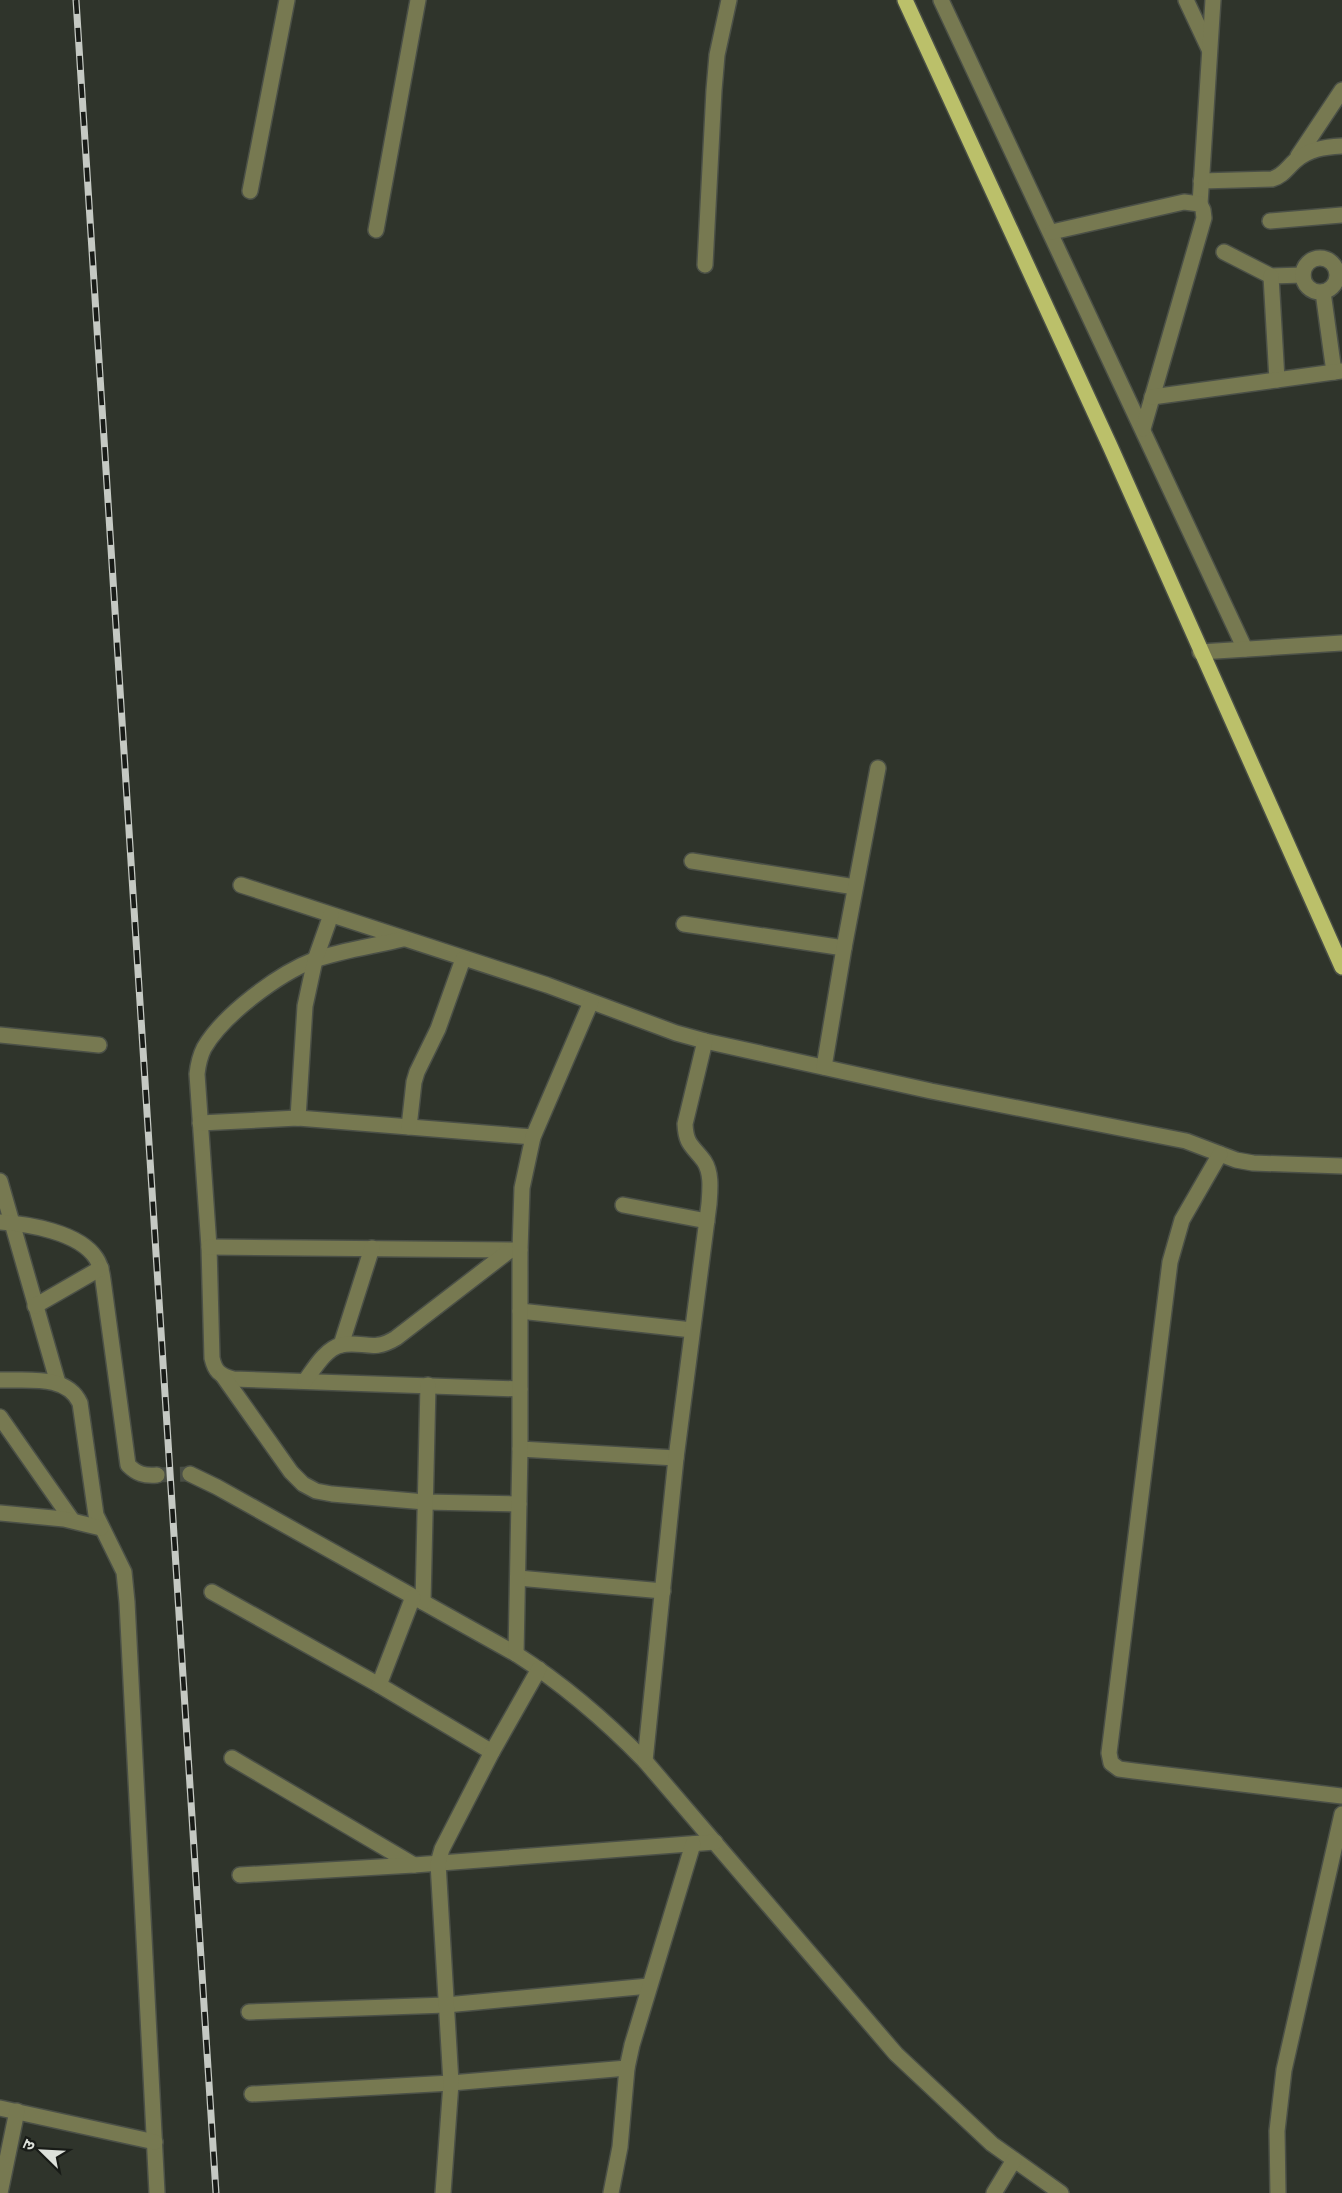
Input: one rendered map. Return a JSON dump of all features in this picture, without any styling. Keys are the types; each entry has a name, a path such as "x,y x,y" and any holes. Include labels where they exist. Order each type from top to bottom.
{"main road":[{"path":"905,0 1110,446 1342,967"}],"street":[{"path":"250,191 287,0"},
{"path":"376,230 418,0"},
{"path":"705,265 715,78 729,0"},
{"path":"941,0 1052,232 1245,649"},
{"path":"1186,0 1210,51"},
{"path":"1143,429 1204,218 1200,204 1213,0"},
{"path":"1201,181 1272,179 1280,176 1295,161 1342,90"},
{"path":"1295,161 1319,148 1342,146"},
{"path":"1052,232 1184,202 1200,204"},
{"path":"1270,221 1342,215"},
{"path":"1224,252 1271,276 1303,275"},
{"path":"1321,257 1331,261 1337,270 1337,282 1329,290 1323,292 1312,290 1304,281 1303,275 1310,261 1321,257"},
{"path":"1271,276 1277,380"},
{"path":"1152,397 1338,372 1323,292"},
{"path":"1200,652 1342,643"},
{"path":"824,1067 878,768"},
{"path":"692,861 855,887"},
{"path":"241,885 547,985 676,1033 705,1041 931,1091 1186,1141 1220,1154 1253,1162 1342,1166"},
{"path":"298,1118 305,1006 315,960 330,915"},
{"path":"684,924 844,948"},
{"path":"403,939 315,960 274,981 227,1021 212,1036 203,1050 197,1074 209,1247 214,1370 233,1379 520,1389"},
{"path":"410,1127 417,1072 438,1029 463,959"},
{"path":"516,1654 520,1311 514,1251 522,1188 532,1137 591,1002"},
{"path":"0,1035 99,1045"},
{"path":"645,1761 676,1458 709,1204 709,1172 686,1138 685,1124 705,1041"},
{"path":"200,1122 298,1118 532,1137"},
{"path":"1220,1154 1182,1220 1170,1262 1109,1753 1111,1763 1119,1768 1134,1771 1342,1796"},
{"path":"0,1181 5,1222 35,1306 58,1383"},
{"path":"623,1205 707,1221"},
{"path":"5,1222 41,1227 64,1234 94,1255 101,1268 128,1465 135,1472 145,1476 157,1475"},
{"path":"209,1247 514,1251"},
{"path":"342,1345 372,1248"},
{"path":"305,1381 333,1349 342,1345 376,1347 389,1342 514,1251"},
{"path":"35,1306 101,1268"},
{"path":"520,1311 692,1330"},
{"path":"223,1376 291,1472 303,1484 316,1491 425,1502 519,1504"},
{"path":"0,1380 58,1383 75,1392 80,1403 93,1502 101,1528 121,1566 126,1588 157,2193"},
{"path":"379,1685 418,1600 425,1502 428,1385"},
{"path":"0,1417 72,1520"},
{"path":"520,1449 676,1458"},
{"path":"190,1474 516,1654 539,1669 626,1742 645,1761 896,2054 975,2128 1014,2160 1061,2193"},
{"path":"0,1512 72,1520 101,1528"},
{"path":"518,1578 663,1591"},
{"path":"212,1592 379,1685 492,1752"},
{"path":"443,2193 451,2083 438,1863 442,1850 492,1752 539,1669"},
{"path":"232,1758 414,1865"},
{"path":"1278,2193 1277,2131 1284,2070 1342,1814"},
{"path":"240,1875 414,1865 715,1842"},
{"path":"611,2193 623,2128 627,2068 649,1986 693,1844"},
{"path":"249,2012 446,2005 649,1986"},
{"path":"252,2094 451,2083 627,2068"},
{"path":"0,2108 155,2142"},
{"path":"0,2193 17,2111"},
{"path":"994,2193 1014,2160"}],"tunnel":[{"path":"157,1475 190,1474"}],"railway":[{"path":"76,0 216,2193"}]}
